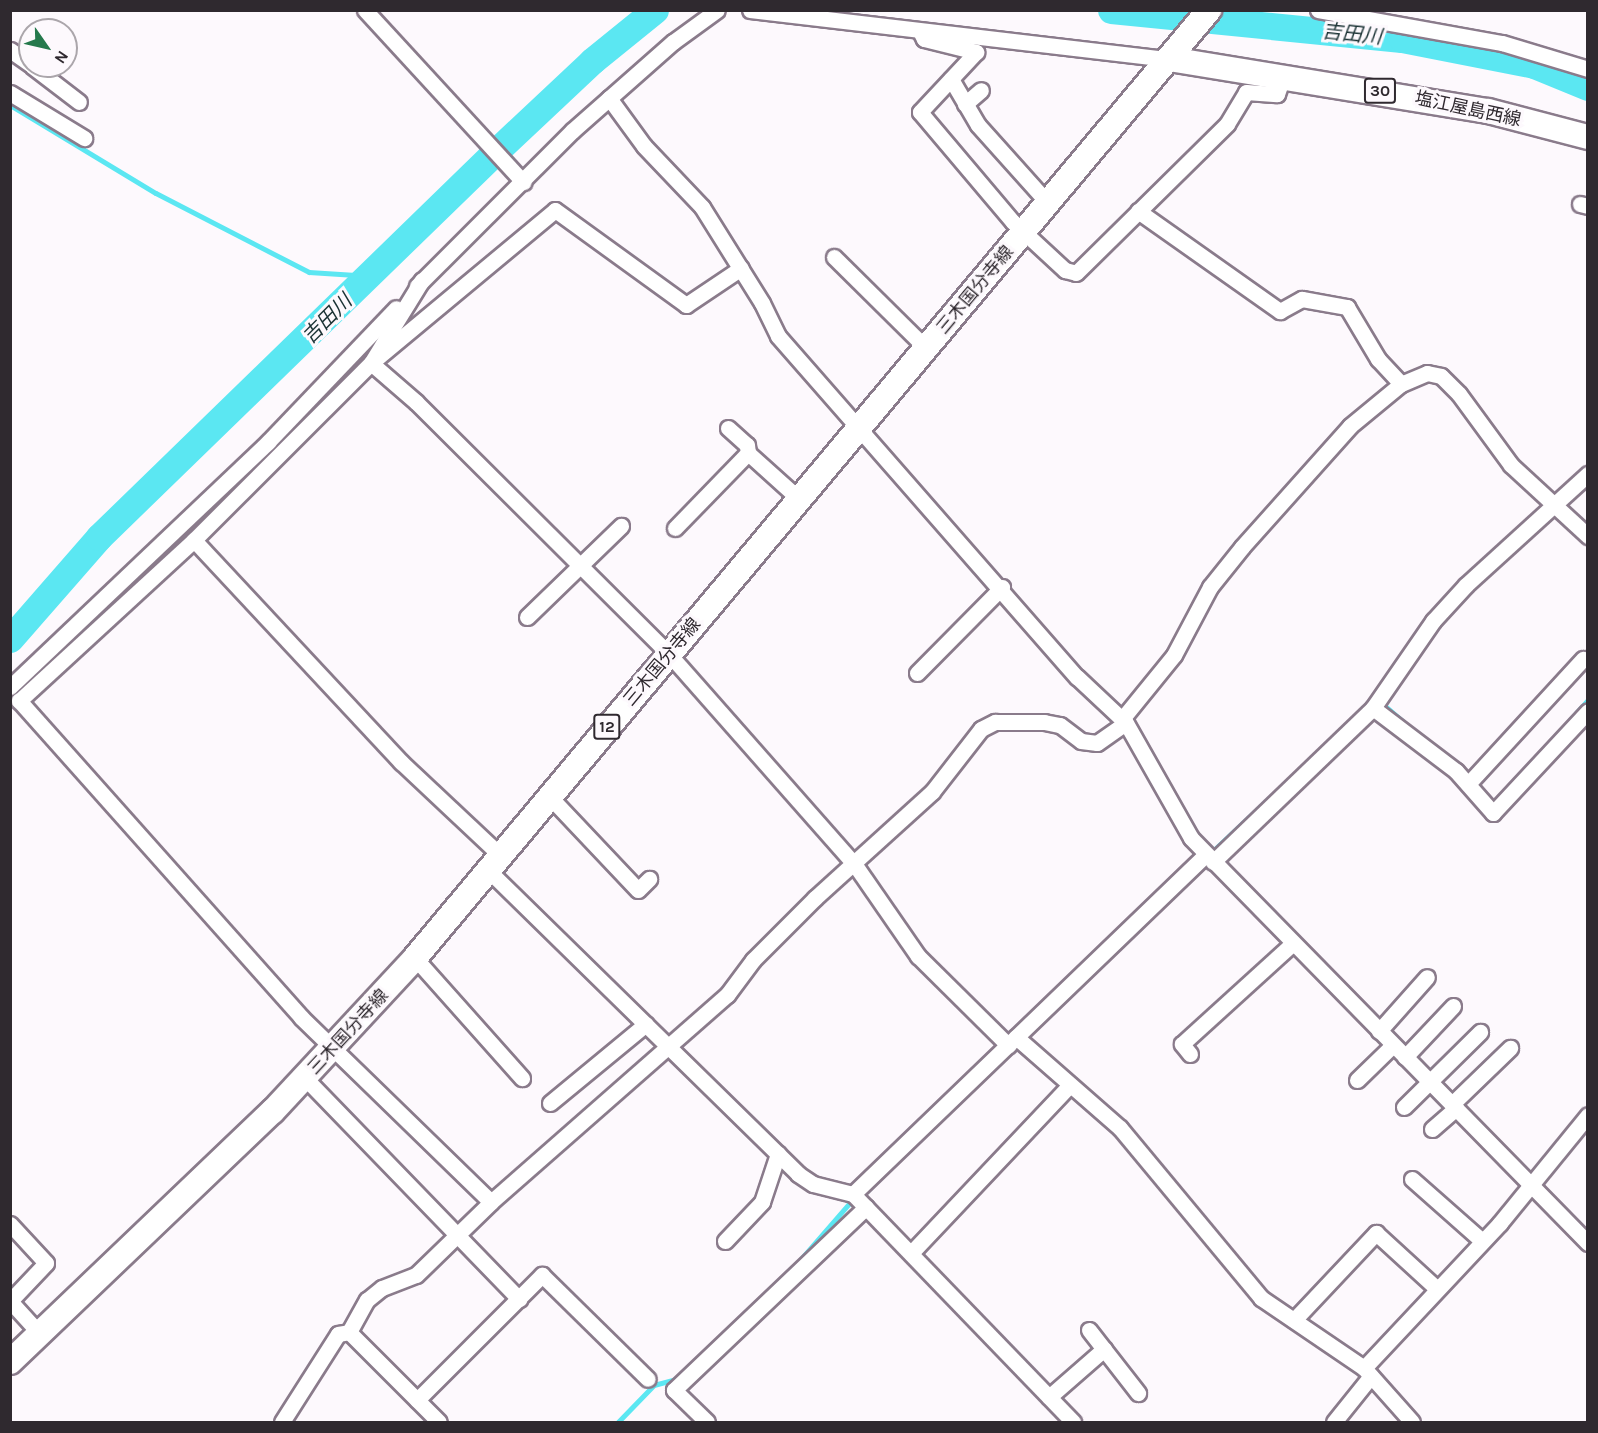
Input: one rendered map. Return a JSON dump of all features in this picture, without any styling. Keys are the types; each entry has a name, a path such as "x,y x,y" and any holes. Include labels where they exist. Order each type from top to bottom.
{"main road":[{"name":"三木国分寺線","path":"10,1362 305,1078 415,958 549,795 1209,10"},
{"name":"塩江屋島西線","path":"1171,57 1488,111 1587,137"}],"street":[{"path":"365,10 488,147 518,177"},
{"path":"10,687 268,442 518,177 673,42 717,10"},
{"path":"750,10 920,31 1171,57"},
{"path":"1318,10 1352,14 1502,43 1587,69"},
{"path":"920,31 924,39 975,52 920,112 1024,232 1065,270 1076,273 1227,124 1246,92 1277,94 1282,76"},
{"path":"51,78 82,98 62,122"},
{"path":"951,79 978,125 1048,203"},
{"path":"965,104 981,90"},
{"path":"10,93 62,122 84,138"},
{"path":"609,98 644,146 702,207 741,268 778,336 1002,587 1077,677 1124,721 1173,809 1209,857 1587,1243"},
{"path":"490,1202 301,1017 19,701 194,540 371,363 555,210 686,305 741,268"},
{"path":"1138,211 1280,311 1302,299 1347,307 1378,359 1401,384"},
{"path":"834,258 926,348"},
{"path":"371,363 422,280"},
{"path":"371,363 416,402 669,654 855,865 918,956 1120,1128 1261,1298 1367,1372 1412,1422"},
{"path":"349,1332 367,1300 382,1288 416,1275 490,1202 727,995 753,960 932,792 981,729 995,722 1044,722 1060,725 1081,741 1097,742 1124,721 1173,655 1210,587 1242,547 1350,426 1401,384 1427,373 1441,376 1460,394 1511,465 1587,536"},
{"path":"728,428 747,445 748,453 799,499"},
{"path":"675,528 748,453"},
{"path":"853,1194 1209,857 1373,708 1433,621 1587,474"},
{"path":"527,617 578,565 621,526"},
{"path":"194,540 646,1024 778,1154 813,1184 853,1194 912,1252 1071,1422"},
{"path":"917,673 1002,587"},
{"path":"1468,784 1583,660"},
{"path":"1373,708 1468,784 1493,813 1587,711"},
{"path":"549,795 638,890 649,879"},
{"path":"1191,1054 1182,1044 1292,944"},
{"path":"415,958 522,1078"},
{"path":"1379,1031 1427,977"},
{"path":"1405,1057 1453,1006"},
{"path":"550,1103 646,1024"},
{"path":"1404,1107 1480,1032"},
{"path":"1357,1080 1393,1045"},
{"path":"1432,1129 1510,1048"},
{"path":"305,1078 519,1299"},
{"path":"912,1252 1070,1085"},
{"path":"1334,1422 1367,1372 1435,1287 1481,1240 1587,1115"},
{"path":"725,1241 762,1202 778,1154"},
{"path":"1412,1179 1481,1240"},
{"path":"707,1422 674,1390 866,1207"},
{"path":"10,1224 46,1263 10,1301 40,1334"},
{"path":"1294,1320 1376,1233 1435,1287"},
{"path":"417,1400 543,1275 648,1379"},
{"path":"1089,1330 1138,1393"},
{"path":"349,1332 439,1422"},
{"path":"282,1422 338,1334 349,1332"},
{"path":"1049,1397 1104,1349"}],"waterway":[{"name":"吉田川","path":"10,639 99,537 492,155 592,61 655,10"},
{"name":"吉田川","path":"1111,10 1402,39 1534,65 1588,87"},
{"path":"10,105 156,193 309,272 371,276"},
{"path":"1569,721 1588,700"},
{"path":"1383,704 1413,730"},
{"path":"1213,851 1283,785"},
{"path":"1034,1029 1088,977"},
{"path":"864,1194 892,1166"},
{"path":"801,1259 848,1205"},
{"path":"618,1422 654,1385 676,1379"}]}
